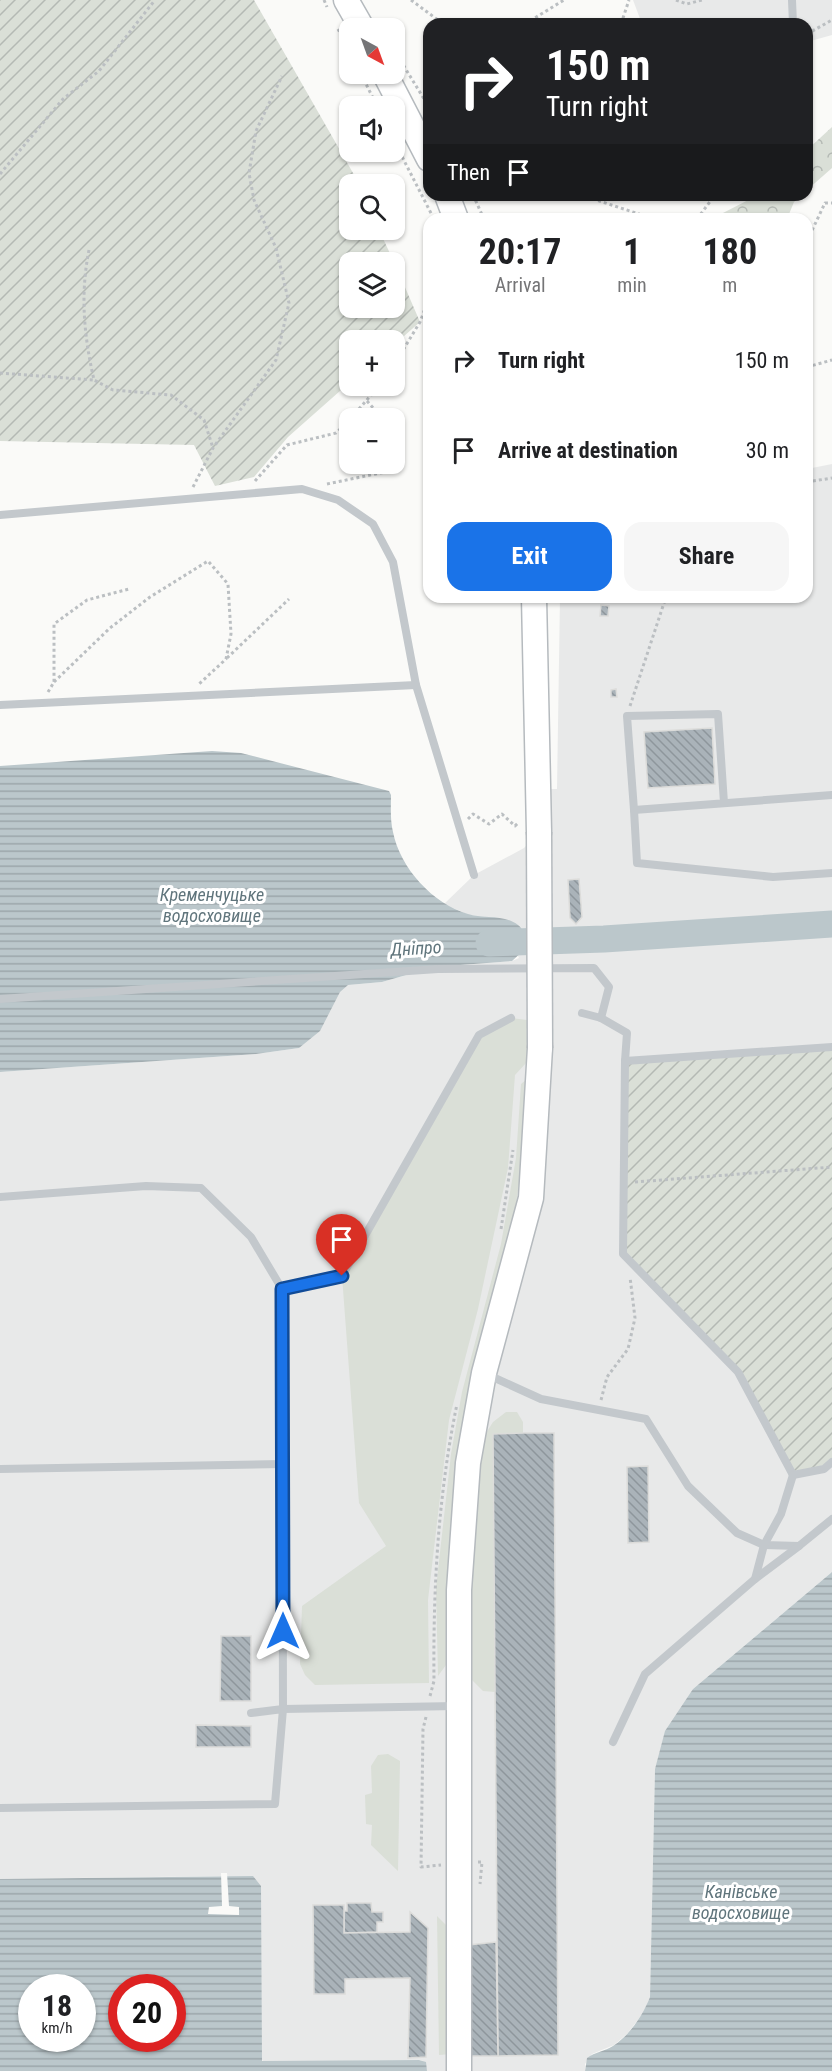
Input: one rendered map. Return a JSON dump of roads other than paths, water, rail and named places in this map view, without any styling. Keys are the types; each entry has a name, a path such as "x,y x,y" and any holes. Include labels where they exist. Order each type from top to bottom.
{"main road":[{"path":"346,0 356,18"},
{"path":"390,84 423,147"},
{"path":"459,2064 459,1590 468,1462 484,1373 531,1198 540,1048 533,826 534,603"}],"lane":[{"path":"792,0 793,18"},
{"path":"0,515 302,489 338,500 373,524 393,562 416,685 474,875"},
{"path":"0,705 416,685"},
{"path":"724,803 718,714 627,716 637,863 773,877 832,873"},
{"path":"634,810 832,795"},
{"path":"0,999 438,969 594,968 609,987 601,1018"},
{"path":"582,1012 601,1018 627,1033 623,1254 738,1372 793,1475 781,1514 764,1545 755,1579"},
{"path":"282,1289 342,1276 479,1035 511,1018"},
{"path":"626,1061 832,1047"},
{"path":"0,1197 146,1186 201,1188 251,1237 282,1289 283,1709 275,1804 0,1808"},
{"path":"484,1373 541,1399 646,1419 688,1486 737,1533 764,1545 799,1546"},
{"path":"793,1475 824,1469 832,1462"},
{"path":"0,1469 282,1464"},
{"path":"613,1742 645,1674 755,1579 832,1519"},
{"path":"251,1713 283,1709 458,1706"}],"water":[{"name":"Кременчуцьке водосховище","path":"212,751 241,753 389,791 392,827 397,845 403,859 420,883 442,902 455,909 468,914 507,919 518,925 524,936 524,950 512,961 434,967 382,982 348,985 340,992 320,1031 299,1048 256,1054 0,1072 0,766"},
{"name":"Канівське водосховище","path":"832,1572 832,2071 585,2071 587,2058 619,2041 640,2018 650,1997 655,1769 665,1731 693,1689"},
{"path":"253,1876 261,1886 262,2061 419,2060 426,2062 427,2071 0,2071 0,1879"}],"waterway":[{"name":"Дніпро","path":"489,943 604,939 832,924"}]}
